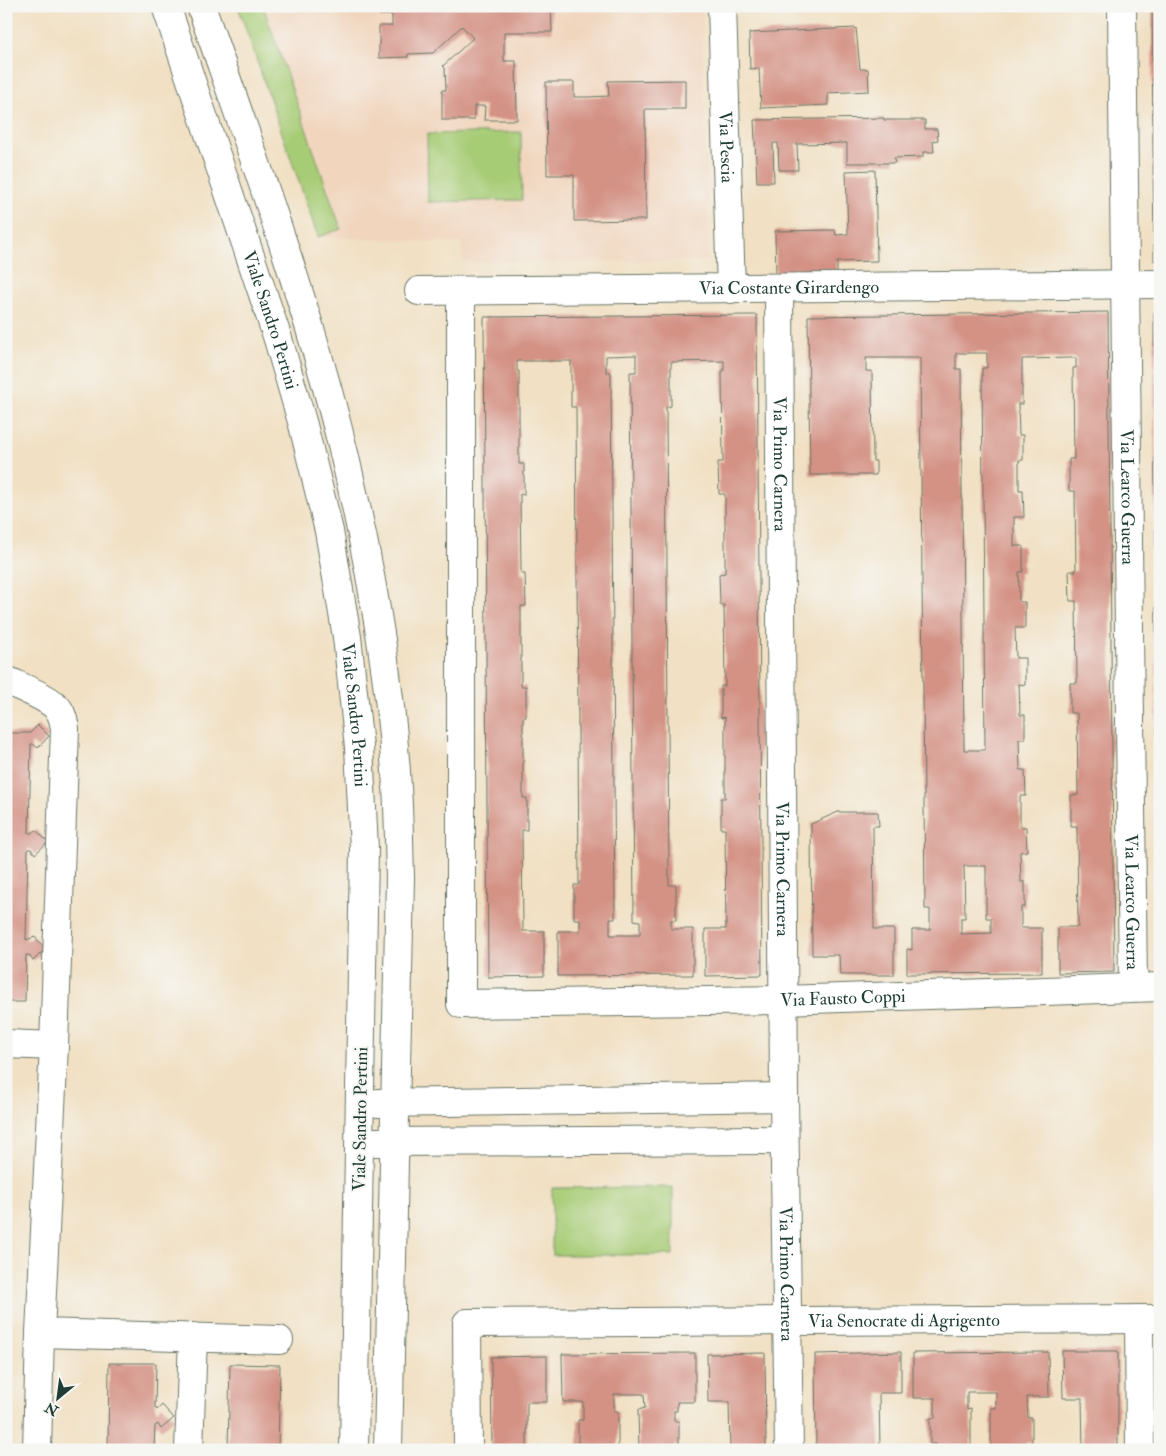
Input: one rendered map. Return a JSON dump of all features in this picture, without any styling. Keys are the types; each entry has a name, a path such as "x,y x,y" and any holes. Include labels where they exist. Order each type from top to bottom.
{"street":[{"name":"Viale Sandro Pertini","path":"166,6 278,339 303,425 329,531 347,637 359,747 364,849 354,1450"},
{"name":"Viale Sandro Pertini","path":"202,6 282,242 326,385 350,478 371,583 388,698 397,786 400,877 388,1450"},
{"name":"Via Pescia","path":"722,6 731,289"},
{"name":"Via Learco Guerra","path":"1122,6 1133,987"},
{"name":"Via Costante Girardengo","path":"419,291 1160,284"},
{"name":"Via Primo Carnera","path":"779,289 784,1140 789,1450"},
{"name":"Via Fausto Coppi","path":"461,290 462,1004 783,1000 1160,987"},
{"path":"6,680 58,708 64,723 54,1046 40,1333 37,1450"},
{"path":"6,1044 54,1046"},
{"path":"360,1103 784,1097"},
{"path":"360,1142 784,1140"},
{"path":"1140,1450 1150,1319"},
{"name":"Via Senocrate di Agrigento","path":"468,1450 467,1323 1150,1319"},
{"path":"40,1333 280,1340"},
{"path":"189,1450 192,1337"}],"shaded area":[{"path":"236,6 702,6 709,261 463,262 462,243 318,237"}],"green space":[{"path":"238,6 263,6 341,229 318,237"},
{"path":"521,132 522,200 428,202 427,134"},
{"path":"673,1187 673,1255 552,1255 552,1188"}],"building":[{"path":"379,6 551,6 552,32 504,32 504,61 516,61 517,120 484,120 485,106 474,106 474,120 442,120 442,90 446,90 445,68 443,66 473,38 462,26 433,53 408,54 408,57 379,58 379,26 392,26 392,15 379,15"},
{"path":"1152,6 1160,6 1160,260 1154,261"},
{"path":"856,28 860,69 868,69 869,91 828,93 828,105 761,108 759,68 750,69 749,33"},
{"path":"685,80 685,109 645,109 646,220 574,221 574,175 547,175 546,82 574,82 574,97 588,97 609,96 608,81"},
{"path":"884,118 884,120 925,120 925,129 937,129 938,140 933,141 934,152 923,152 923,157 894,158 895,163 847,163 847,143 797,144 798,170 779,170 778,143 773,143 774,182 757,182 754,120"},
{"path":"875,170 877,261 837,262 837,276 776,277 775,231 835,230 836,235 848,234 846,171"},
{"path":"1108,312 1114,972 1058,973 1058,927 1078,927 1077,826 1071,826 1071,795 1078,795 1077,713 1070,713 1070,683 1077,683 1076,601 1070,601 1069,571 1076,571 1075,491 1069,491 1069,459 1074,459 1073,368 1076,368 1076,358 1022,359 1022,404 1018,404 1019,435 1023,435 1023,460 1019,460 1019,490 1023,490 1024,517 1014,517 1014,546 1023,546 1023,572 1019,572 1019,602 1025,602 1025,628 1015,628 1016,658 1025,658 1025,685 1019,684 1020,715 1025,715 1025,739 1019,739 1020,770 1025,770 1026,796 1020,796 1020,827 1026,827 1027,851 1020,852 1021,882 1025,882 1025,907 1021,907 1021,928 1042,928 1042,973 907,974 907,949 912,950 912,930 930,930 930,909 925,909 920,358 866,358 866,371 872,371 873,461 876,461 876,475 810,475 808,316","holes":["956,353 987,353 987,368 982,368 985,750 964,750 961,369 956,369","964,866 986,866 986,918 991,918 991,933 961,934 961,918 965,918"]},
{"path":"1154,312 1160,312 1160,966 1158,966"},
{"path":"757,315 762,975 705,976 705,929 726,929 725,829 721,829 721,798 725,798 725,717 721,718 721,686 725,686 724,605 720,605 719,574 725,573 725,494 719,494 718,462 723,462 722,371 724,371 724,361 671,362 671,406 666,407 669,885 676,885 676,920 671,920 671,929 693,929 693,975 558,976 558,931 580,931 580,919 574,919 574,885 579,885 576,407 571,407 571,361 517,361 517,371 519,371 519,464 524,464 524,495 520,494 521,574 525,574 526,606 521,606 521,686 526,686 526,717 523,718 523,798 527,798 527,830 522,830 523,931 544,931 544,976 488,977 484,317","holes":["636,355 636,372 630,372 634,920 640,921 640,935 610,935 610,919 615,919 611,372 606,372 606,356"]},
{"path":"38,725 49,736 38,748 31,744 29,833 36,830 48,842 35,854 31,849 28,849 26,940 35,937 45,949 33,961 29,955 26,955 25,1002 6,1002 6,733 30,733"},
{"path":"838,812 878,812 879,826 873,826 874,929 894,929 894,975 840,975 839,955 812,955 811,824"},
{"path":"1062,1351 1118,1351 1118,1450 1083,1450 1082,1398 1063,1398"},
{"path":"901,1352 901,1393 879,1393 880,1450 816,1450 815,1354"},
{"path":"1048,1352 1049,1397 1027,1397 1028,1418 1032,1418 1032,1443 1026,1443 1026,1450 991,1450 991,1408 996,1408 996,1392 967,1392 967,1409 971,1408 971,1450 935,1450 935,1444 930,1444 930,1418 935,1418 935,1398 913,1398 913,1353"},
{"path":"695,1353 695,1402 677,1402 677,1411 674,1411 674,1421 679,1421 679,1446 674,1446 674,1450 639,1450 638,1410 645,1408 644,1394 614,1394 614,1411 618,1411 618,1450 583,1450 583,1448 578,1448 578,1420 583,1420 583,1402 563,1402 562,1354"},
{"path":"765,1353 766,1450 730,1450 729,1402 708,1402 707,1354"},
{"path":"547,1356 547,1402 527,1402 527,1450 492,1450 491,1357"},
{"path":"109,1363 156,1363 155,1407 157,1410 162,1405 174,1418 161,1429 158,1424 155,1426 154,1450 108,1450"},
{"path":"230,1364 280,1365 278,1450 228,1450"}]}
